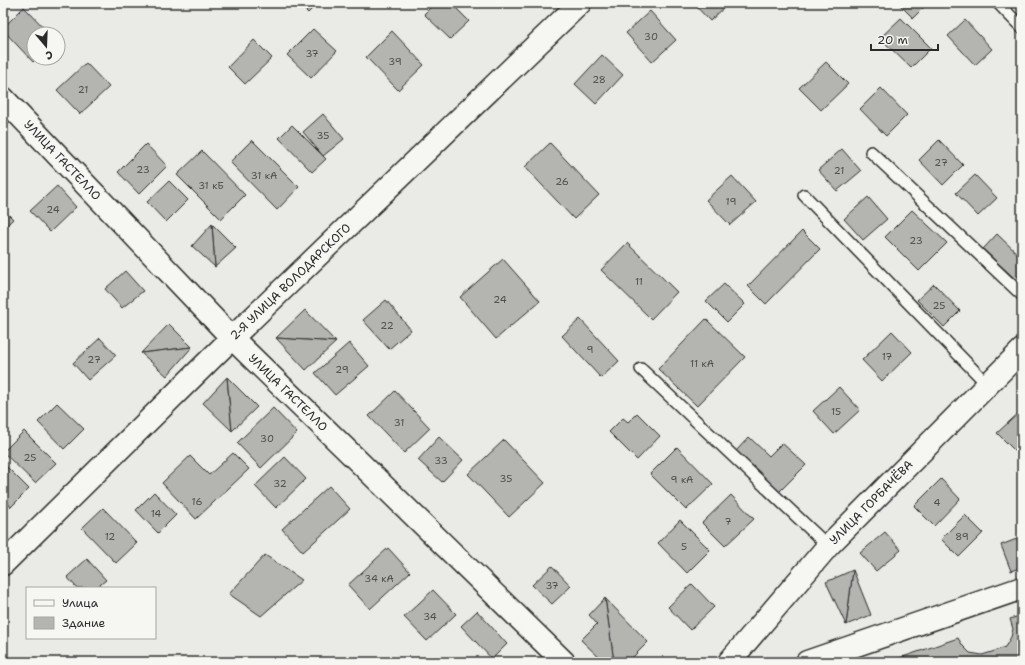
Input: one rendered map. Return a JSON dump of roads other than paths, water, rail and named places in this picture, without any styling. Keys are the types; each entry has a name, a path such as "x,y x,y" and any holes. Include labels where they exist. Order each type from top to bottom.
{"street":[{"name":"2-Я УЛИЦА ВОЛОДАРСКОГО","path":"3,564 232,338 580,3"},
{"name":"УЛИЦА ГАСТЕЛЛО","path":"3,98 232,338 564,662"},
{"name":"УЛИЦА ГОРБАЧЁВА","path":"729,662 828,546 1022,350"},
{"path":"807,662 848,656 1022,588"}],"lane":[{"path":"998,3 1022,28"},
{"path":"871,152 1022,295"},
{"path":"804,195 987,384"},
{"path":"642,369 828,546"}]}
